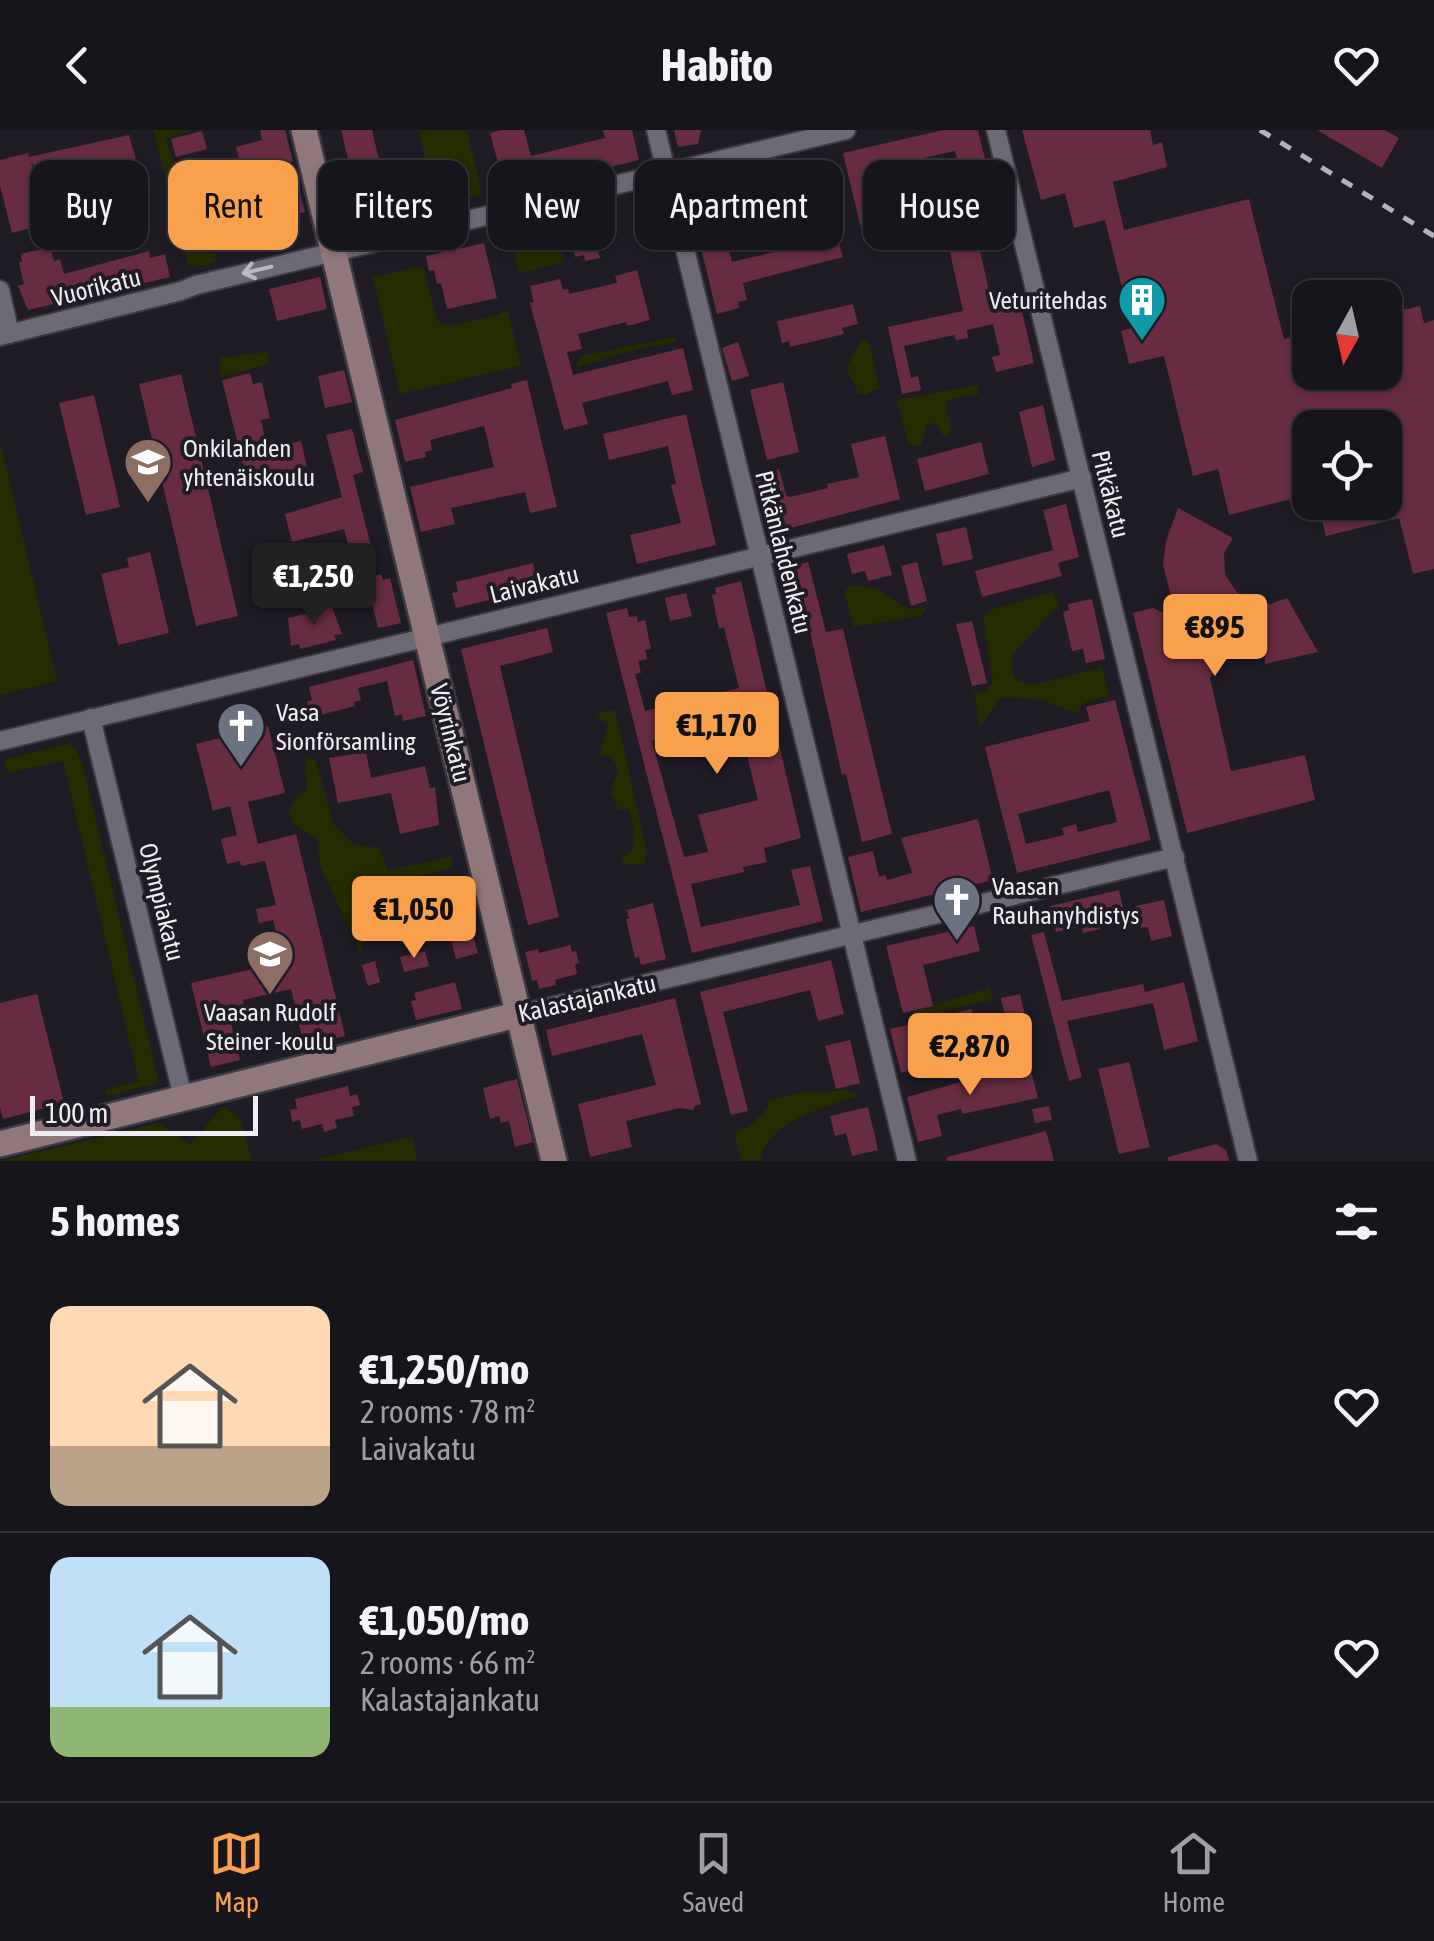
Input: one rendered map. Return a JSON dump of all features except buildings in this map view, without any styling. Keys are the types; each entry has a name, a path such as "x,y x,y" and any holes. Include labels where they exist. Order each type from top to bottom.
{"main road":[{"name":"Vöyrinkatu","path":"304,130 554,1161"},
{"name":"Kalastajankatu","path":"0,1144 520,1014"}],"street":[{"name":"Pitkänlahdenkatu","path":"656,130 664,160"},
{"name":"Vuorikatu","path":"721,160 846,130"},
{"name":"Pitkäkatu","path":"996,130 1248,1161"},
{"name":"Vuorikatu","path":"5,335 196,284 635,181"},
{"name":"Pitkänlahdenkatu","path":"686,250 907,1161"},
{"path":"0,290 5,335"},
{"name":"Laivakatu","path":"0,741 1082,478"},
{"name":"Olympiakatu","path":"91,718 183,1098"},
{"name":"Kalastajankatu","path":"520,1014 1175,857"}],"green space":[{"path":"153,130 194,130 165,139 173,160 168,160 168,187"},
{"path":"419,130 467,130 482,194 468,197 468,160 425,160"},
{"path":"184,250 214,250 216,261 205,266 188,264"},
{"path":"514,250 561,250 564,262 519,273"},
{"path":"423,266 437,320 444,326 508,310 521,366 400,394 373,277"},
{"path":"675,337 676,342 578,367 576,363 585,355"},
{"path":"862,339 870,342 879,388 866,395 858,393 846,368"},
{"path":"266,352 267,365 221,377 219,358"},
{"path":"977,385 979,394 948,400 945,408 952,426 950,434 944,437 936,423 926,425 922,446 909,445 897,400"},
{"path":"0,441 57,681 0,695"},
{"path":"852,585 876,588 908,609 928,607 921,616 854,627 844,592"},
{"path":"1053,592 1059,605 1013,654 1016,681 1034,685 1102,667 1109,696 1083,703 1077,713 1041,700 1001,697 980,727 974,692 988,690 993,681 983,617 993,609"},
{"path":"615,710 647,853 644,864 623,865 622,858 633,849 629,809 619,810 610,791 619,771 612,758 599,754 608,729 606,722 595,718"},
{"path":"68,744 76,748 83,767 159,1083 107,1096 105,1090 139,1081 63,761 8,773 4,763 9,758"},
{"path":"305,756 316,761 334,825 353,844 379,848 388,870 451,857 452,868 381,885 360,951 320,866 318,840 293,824 289,812 295,798 307,790"},
{"path":"990,988 993,1000 910,1017 915,1011"},
{"path":"845,1090 859,1095 792,1122 770,1140 761,1153 763,1161 741,1161 734,1133 751,1125 768,1108 768,1101 797,1093"},
{"path":"223,1106 239,1117 252,1161 0,1161 160,1123 190,1145"},
{"path":"412,1137 418,1161 309,1161"}],"railway":[{"path":"1260,130 1434,236"}],"place":[{"name":"Veturitehdas","path":"1142,342"},
{"name":"Onkilahden yhtenäiskoulu","path":"148,504"},
{"name":"Vasa Sionförsamling","path":"241,768"},
{"name":"Vaasan Rauhanyhdistys","path":"957,942"},
{"name":"Vaasan Rudolf Steiner -koulu","path":"270,996"}]}
